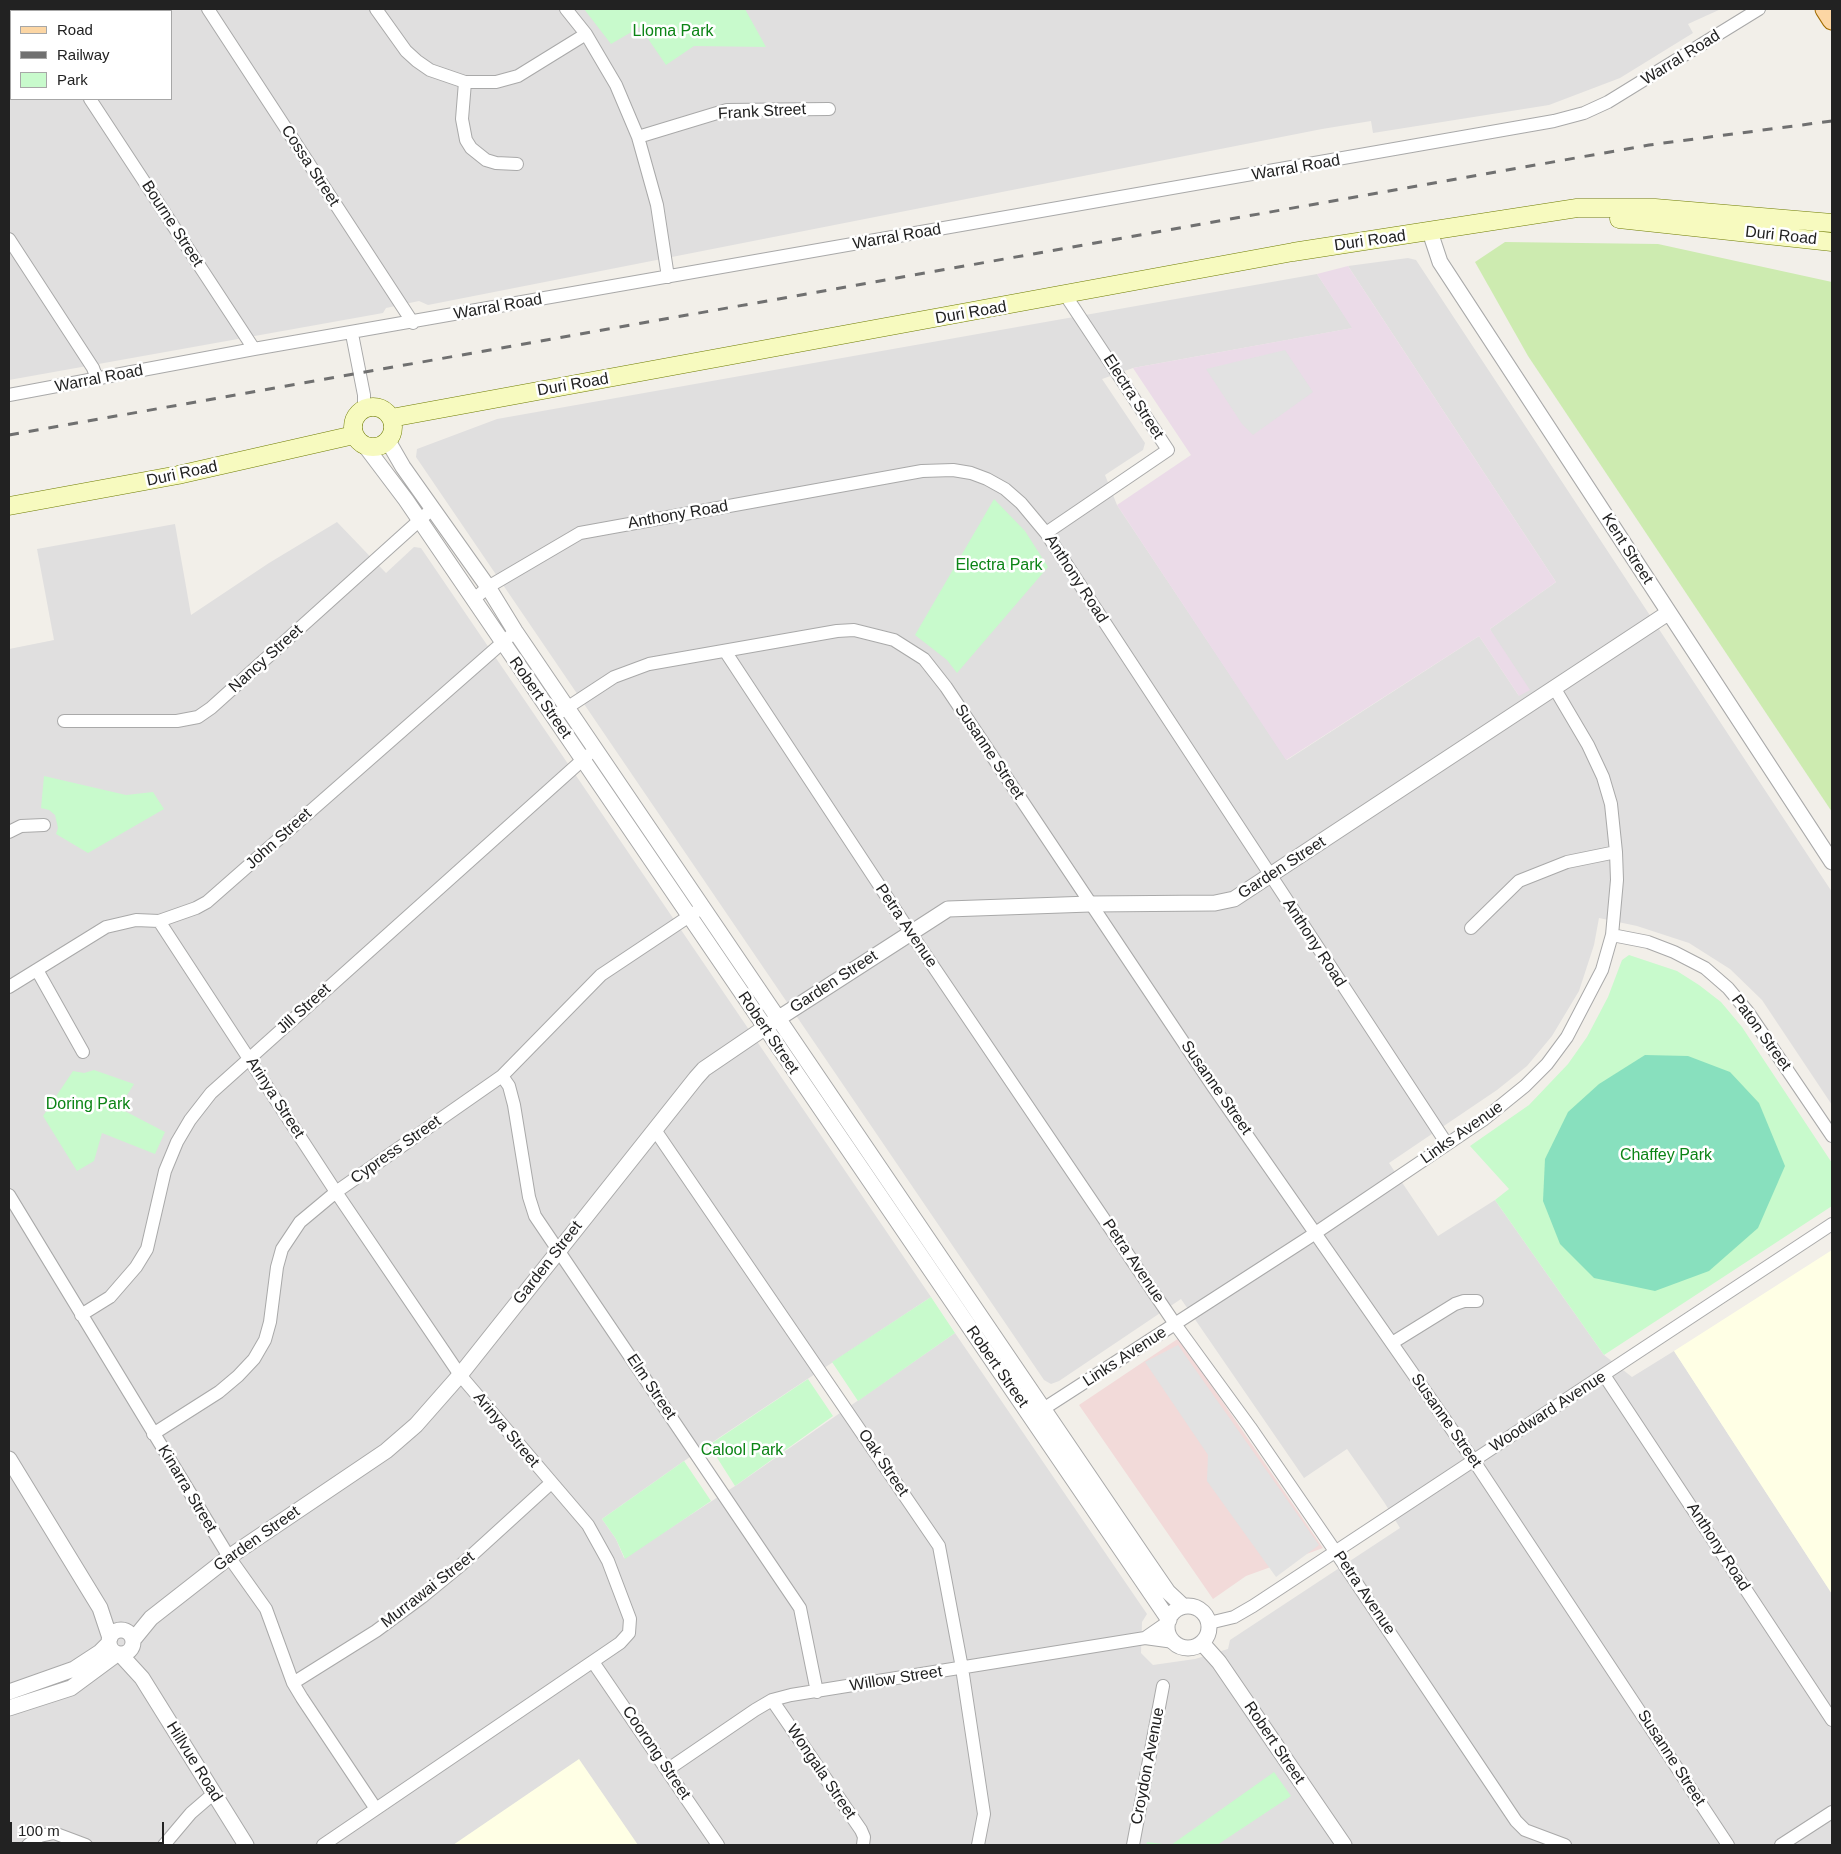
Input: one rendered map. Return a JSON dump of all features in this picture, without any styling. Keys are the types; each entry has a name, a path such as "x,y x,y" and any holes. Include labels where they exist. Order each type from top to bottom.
{"main road":[{"path":"1825,9 1832,20"},
{"name":"Duri Road","path":"392,418 1066,296 1293,252 1552,214 1577,208 1655,208 1832,223"},
{"name":"Duri Road","path":"1552,214 1579,218 1658,222 1832,242"},
{"path":"1810,220 1832,218"},
{"path":"370,407 382,409 392,418 393,430 388,441 378,447 360,441 355,417 364,409 370,407"},
{"name":"Duri Road","path":"9,506 360,441"}],"street":[{"name":"Cossa Street","path":"208,9 413,323"},
{"path":"376,9 396,39 417,62 430,70 465,82 496,82 518,76 586,34"},
{"path":"566,9 586,34 616,85 638,138 657,205 668,277"},
{"name":"Warral Road","path":"9,396 254,350 1554,121 1584,113 1608,102 1759,9"},
{"path":"465,82 462,119 466,140 470,148 486,160 496,163 517,164"},
{"name":"Bourne Street","path":"91,100 254,350"},
{"name":"Frank Street","path":"638,138 728,110 829,109"},
{"name":"Kent Street","path":"1430,232 1440,262 1832,862"},
{"path":"9,239 93,368 97,379"},
{"name":"Electra Street","path":"1046,533 1168,450 1066,296"},
{"path":"352,334 364,395 364,409"},
{"name":"Robert Street","path":"360,441 420,521 764,1028 1165,1588 1183,1606"},
{"name":"Robert Street","path":"388,441 403,467 488,587 515,631 779,1018 1038,1412 1168,1621"},
{"name":"Anthony Road","path":"472,600 488,587 580,533 922,470 971,472 1005,489 1021,503 1046,533 1447,1144"},
{"name":"Nancy Street","path":"64,721 177,721 198,717 211,708 432,509"},
{"name":"Garden Street","path":"9,1708 71,1688 121,1642 229,1558 406,1436 460,1375 704,1069 779,1018 936,915 954,907 1215,904 1234,900 1668,613"},
{"name":"Susanne Street","path":"553,717 614,677 649,664 854,630 894,640 908,647 924,659 946,687 1090,904 1474,1460 1728,1845"},
{"name":"John Street","path":"9,987 106,928 130,921 159,921 196,908 218,893 515,631"},
{"name":"Petra Avenue","path":"725,651 910,932 1175,1324 1250,1426 1336,1551 1516,1821 1525,1830 1565,1845"},
{"name":"Links Avenue","path":"1038,1412 1316,1232 1507,1103 1547,1064 1567,1037 1586,1005 1602,970 1612,935 1616,852 1611,804 1602,777 1588,745 1555,689"},
{"name":"Jill Street","path":"81,1314 110,1296 136,1267 147,1248 165,1171 176,1142 202,1104 250,1057 596,748"},
{"path":"9,832 21,826 44,825"},
{"path":"1471,928 1519,881 1567,862 1616,852"},
{"name":"Cypress Street","path":"153,1434 219,1392 254,1359 265,1340 270,1322 282,1249 300,1222 336,1192 502,1076 601,975 703,907"},
{"name":"Arinya Street","path":"159,921 250,1057 336,1192 460,1375 598,1542 628,1612 631,1626 626,1638 322,1845"},
{"name":"Paton Street","path":"1612,935 1648,942 1674,952 1705,968 1728,988 1748,1012 1832,1136"},
{"path":"37,970 83,1052"},
{"name":"Elm Street","path":"502,1076 509,1086 514,1105 529,1197 535,1216 545,1234 558,1250 800,1608 817,1692"},
{"name":"Oak Street","path":"654,1130 939,1546 962,1668 984,1814 978,1845"},
{"name":"Kinarra Street","path":"9,1195 229,1558 266,1609 293,1683 376,1809"},
{"name":"Woodward Avenue","path":"1209,1623 1234,1617 1253,1606 1832,1224"},
{"path":"1392,1343 1455,1304 1464,1301 1477,1302"},
{"name":"Anthony Road","path":"1604,1374 1832,1720"},
{"name":"Hillvue Road","path":"9,1459 246,1845"},
{"name":"Murrawai Street","path":"293,1683 376,1631 422,1597 462,1565 551,1484"},
{"path":"1183,1606 1197,1608 1207,1616 1209,1623 1208,1634 1202,1643 1197,1646 1185,1647 1174,1642 1168,1633 1168,1621 1172,1614 1183,1606"},
{"name":"Willow Street","path":"1145,1638 1168,1621"},
{"name":"Willow Street","path":"667,1770 772,1700 1145,1638 1174,1642"},
{"name":"Garden Street","path":"9,1692 74,1669 100,1652 121,1642"},
{"name":"Robert Street","path":"1202,1643 1219,1662 1344,1845"},
{"name":"Coorong Street","path":"592,1662 718,1845"},
{"name":"Croydon Avenue","path":"1133,1845 1163,1686"},
{"name":"Wongala Street","path":"772,1700 861,1830 864,1837 864,1845"},
{"path":"164,1845 191,1813 213,1794"},
{"path":"1781,1845 1832,1812"},
{"path":"28,1845 40,1836 54,1833 86,1845"}],"shaded area":[{"path":"9,9 1721,9 1688,24 1693,33 1620,78 1549,105 1373,133 1371,121 1322,129 428,305 419,301 386,308 383,313 9,380"},
{"path":"1408,258 1416,260 1832,892 1832,1105 1762,1000 1730,969 1689,943 1637,926 1599,918 1594,945 1579,991 1552,1036 1527,1066 1497,1090 1389,1163 1438,1236 1495,1200 1604,1355 1632,1377 1674,1351 1832,1594 1832,1845 9,1845 9,649 54,640 37,549 175,524 191,615 269,563 337,522 386,573 414,547 421,548 931,1297 684,1461 602,1519 616,1539 624,1558 735,1486 955,1333 1147,1614 1142,1622 1141,1653 1153,1665 1195,1659 1228,1649 1230,1640 1400,1528 1384,1502 1347,1449 1304,1478 1181,1299 1059,1381 1051,1384 1044,1380 416,457 417,449 497,419 1317,274 1353,328 1133,368 1102,379 1145,443 1143,450 1105,475 1117,505 1287,760 1479,636 1519,696 1490,629 1556,582 1348,266"},
{"path":"1348,266 1556,582 1490,629 1530,690 1519,696 1479,636 1286,760 1117,505 1191,455 1133,368 1352,328 1317,274"},
{"path":"1285,350 1313,392 1253,435 1242,424 1206,369"},
{"path":"1832,1250 1832,1594 1674,1351"},
{"path":"1179,1338 1323,1548 1246,1576 1213,1599 1079,1405"},
{"path":"1178,1345 1319,1545 1276,1577 1207,1481 1208,1455 1145,1362"},
{"path":"579,1759 638,1845 453,1845"}],"green space":[{"name":"Lloma Park","path":"584,9 745,9 766,47 694,46 666,65 640,27 611,44"},
{"path":"1505,242 1658,244 1832,282 1832,812 1528,356 1475,262"},
{"name":"Electra Park","path":"994,499 1025,531 1048,567 957,673 947,660 915,635"},
{"path":"44,776 126,795 153,792 164,809 88,853 56,834 58,828 55,815 49,810 41,808"},
{"name":"Chaffey Park","path":"1629,955 1677,971 1699,985 1721,1002 1742,1027 1832,1163 1832,1206 1604,1355 1495,1200 1509,1189 1470,1146 1529,1105 1568,1064 1587,1037 1608,997 1622,960"},
{"name":"Chaffey Park","path":"1645,1055 1688,1056 1730,1072 1759,1103 1785,1166 1758,1228 1709,1271 1655,1291 1594,1278 1560,1244 1543,1201 1545,1159 1568,1112 1599,1084"},
{"name":"Doring Park","path":"94,1070 134,1084 119,1108 165,1132 155,1154 102,1133 94,1161 77,1171 43,1116 73,1071 84,1073"},
{"path":"931,1297 955,1333 858,1401 832,1362"},
{"name":"Calool Park","path":"808,1379 833,1416 735,1486 709,1445"},
{"name":"Calool Park","path":"684,1461 711,1501 625,1559 616,1539 602,1519"},
{"path":"1274,1772 1291,1796 1217,1845 1171,1845"},
{"path":"1147,1842 1171,1845 1146,1845"}],"railway":[{"path":"9,435 1649,145 1832,121"}]}
